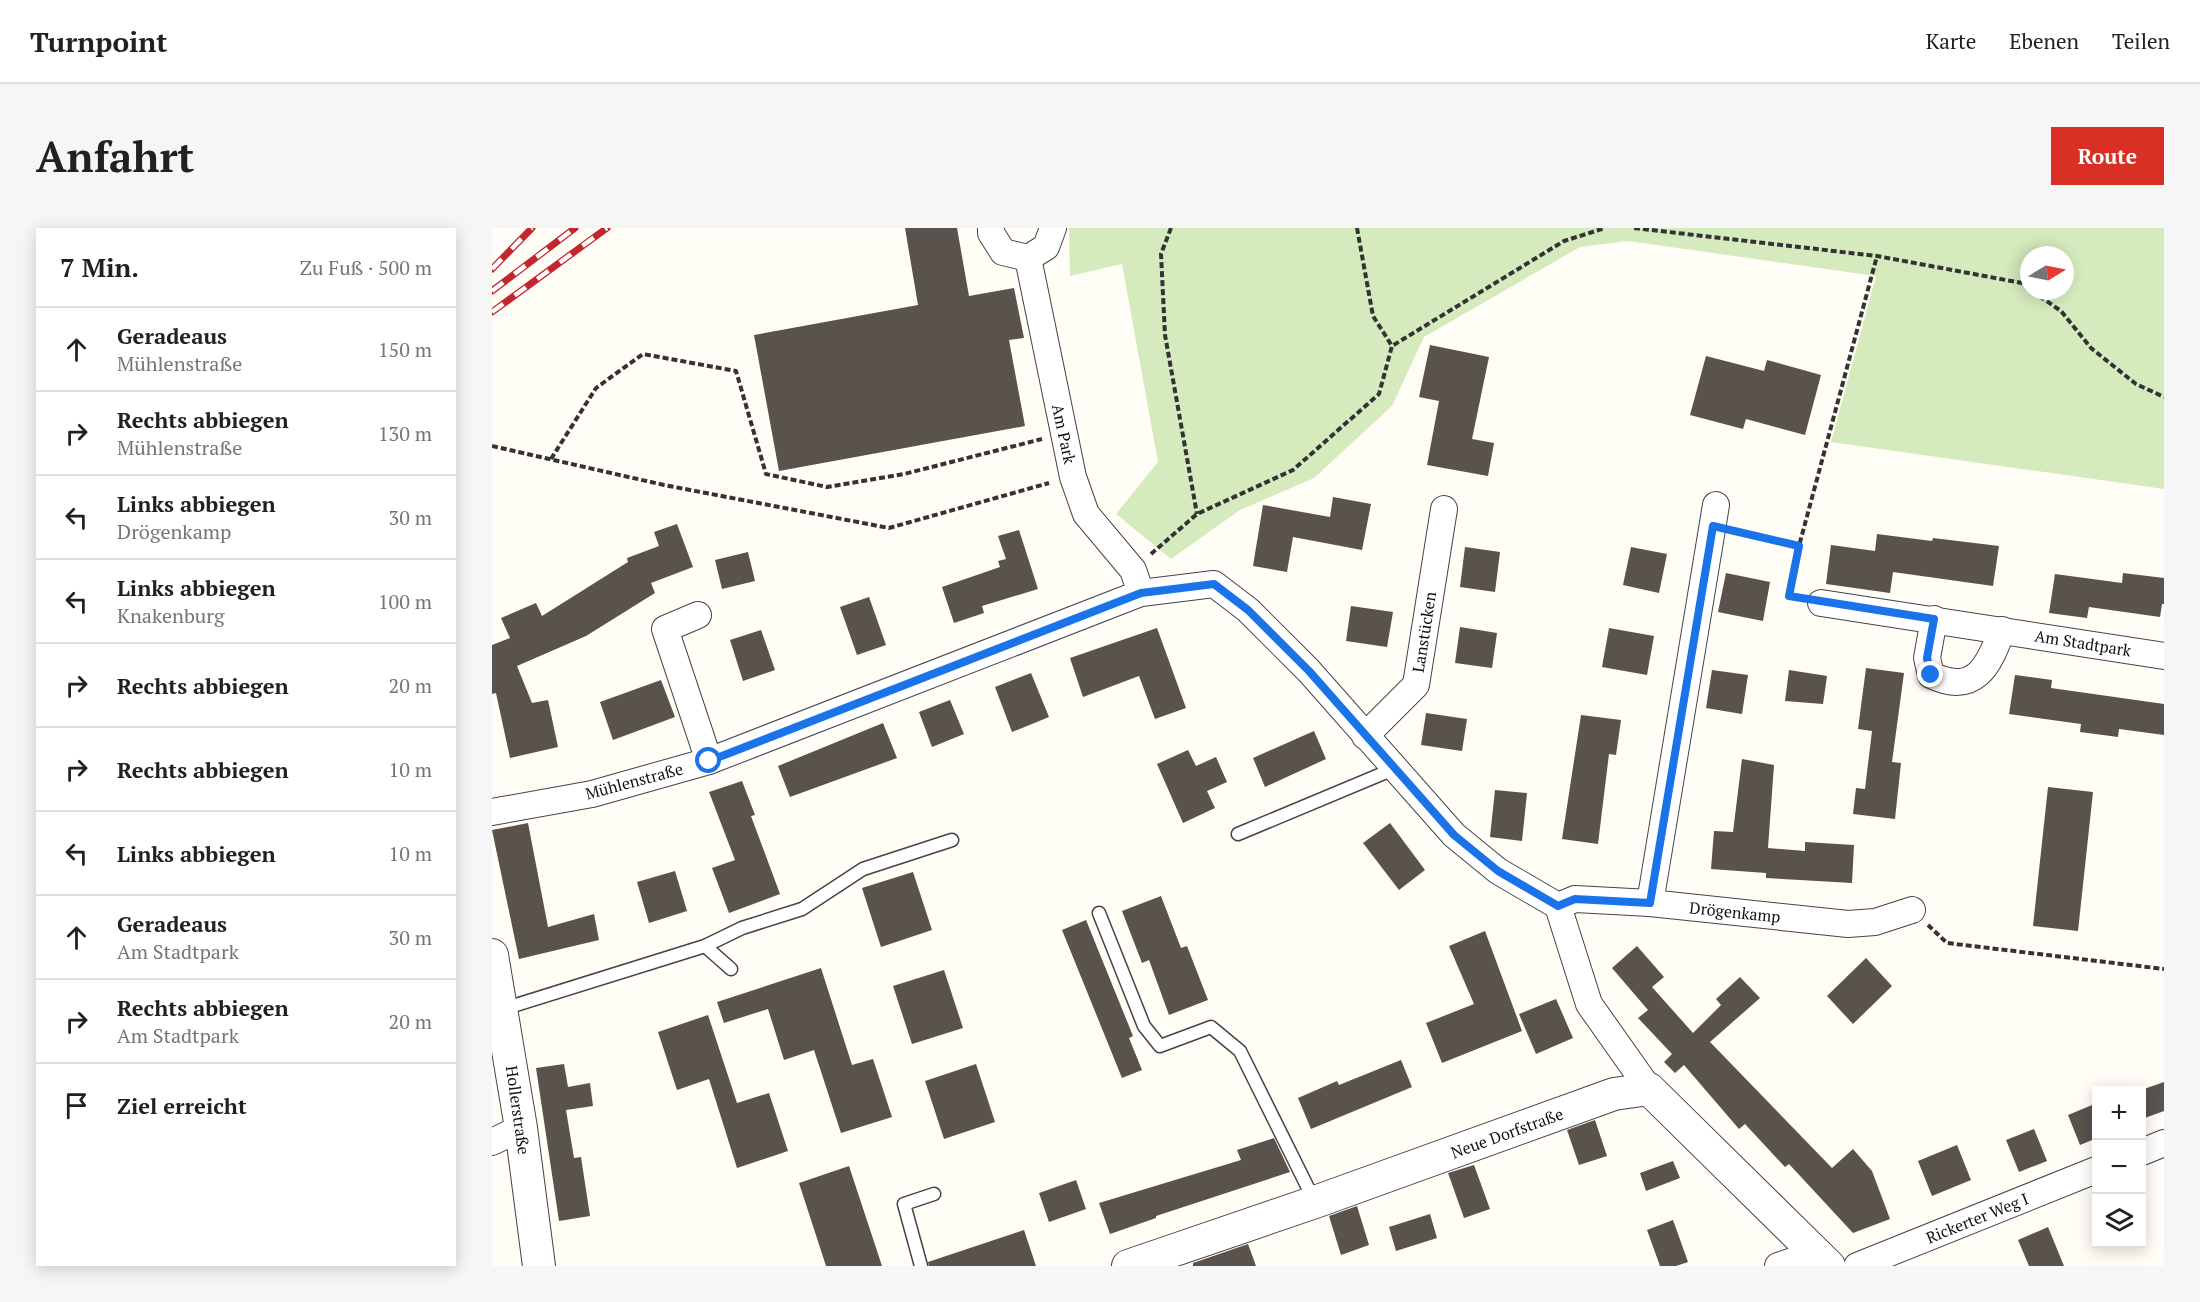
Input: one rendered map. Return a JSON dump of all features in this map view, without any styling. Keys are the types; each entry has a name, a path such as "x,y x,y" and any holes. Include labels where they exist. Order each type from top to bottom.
{"street":[{"path":"991,228 990,233 1003,252 1028,258 1046,247 1053,228"},
{"name":"Am Park","path":"1028,258 1072,477 1086,513 1137,581"},
{"name":"Lanstücken","path":"1365,736 1416,685 1444,508"},
{"path":"1650,903 1715,516"},
{"name":"Mühlenstraße","path":"492,812 592,794 709,761 1137,581 1214,584 1248,610 1279,640 1454,835 1498,871 1558,906"},
{"name":"Am Stadtpark","path":"1821,603 2164,656"},
{"path":"698,615 665,629 709,761"},
{"path":"1934,619 1927,658 1931,675 1945,682 1966,681 1989,665 2002,630"},
{"name":"Drögenkamp","path":"1558,906 1575,899 1650,903 1848,924 1875,922 1912,910"},
{"path":"1558,906 1589,1004 1649,1089 1822,1259"},
{"name":"Hollerstraße","path":"492,955 503,1009 521,1128 539,1266"},
{"name":"Neue Dorfstraße","path":"1128,1266 1315,1202 1614,1094 1649,1089"},
{"path":"492,1142 521,1128"},
{"path":"2146,1150 2164,1143"},
{"name":"Rickerter Weg I","path":"1857,1266 2092,1172"},
{"path":"1778,1266 1822,1259"}],"lane":[{"path":"1238,834 1396,768"},
{"path":"503,1009 705,946 742,928 802,909 863,869 952,840"},
{"path":"1099,913 1144,1026 1160,1046 1211,1027 1240,1051 1315,1202"},
{"path":"705,946 730,969"},
{"path":"921,1266 904,1204 934,1194"}],"path":[{"path":"1171,228 1161,254 1165,335 1197,514"},
{"path":"1357,228 1373,316 1392,346"},
{"path":"1137,581 1197,514 1293,470 1379,394 1392,346 1564,241 1605,228"},
{"path":"1634,228 1877,256 2020,284"},
{"path":"1821,603 1789,596 1799,546 1877,256"},
{"path":"2045,300 2061,311 2100,356 2136,384 2164,398"},
{"path":"551,459 596,387 643,354 736,371 766,474 827,487 904,474 1064,434"},
{"path":"492,446 675,487 890,528 1072,477"},
{"path":"1715,516 1799,546"},
{"path":"1912,910 1947,943 2164,969"}],"green space":[{"path":"1069,228 2164,228 2164,489 1831,442 1876,276 1628,241 1580,247 1424,337 1392,406 1314,478 1240,510 1171,559 1116,514 1158,462 1122,264 1070,276"}],"building":[{"path":"905,228 957,228 969,296 1014,288 1024,338 1009,340 1025,426 779,471 754,335 918,305"},
{"path":"1430,345 1489,357 1472,439 1494,443 1488,476 1427,465 1439,401 1419,397"},
{"path":"1706,356 1764,371 1767,360 1821,375 1805,435 1746,419 1743,429 1690,415"},
{"path":"1333,497 1371,504 1362,550 1293,537 1287,572 1253,566 1263,505 1330,517"},
{"path":"677,524 693,567 651,583 655,593 586,636 517,666 532,703 548,700 558,747 510,758 496,693 492,694 492,645 510,638 501,618 536,603 542,616 628,562 627,558 659,546 654,532"},
{"path":"1019,530 1038,589 982,606 984,613 954,623 942,587 1000,567 998,561 1006,559 998,536"},
{"path":"1877,534 1999,546 1993,586 1893,572 1890,593 1826,584 1831,545 1875,551"},
{"path":"1465,547 1500,552 1495,592 1460,587"},
{"path":"1631,547 1667,554 1659,593 1623,585"},
{"path":"748,552 755,581 722,589 715,560"},
{"path":"1726,573 1770,582 1763,621 1718,612"},
{"path":"2123,573 2164,578 2164,604 2162,604 2160,617 2089,607 2087,618 2049,613 2055,574 2122,583"},
{"path":"869,597 886,645 857,655 840,607"},
{"path":"1351,606 1393,612 1387,647 1346,641"},
{"path":"1460,627 1497,633 1492,668 1455,663"},
{"path":"1157,628 1186,708 1155,719 1139,676 1083,697 1070,658"},
{"path":"1609,628 1654,636 1647,675 1602,667"},
{"path":"761,630 775,670 743,681 730,640"},
{"path":"1866,668 1904,673 1892,762 1901,763 1895,819 1853,814 1856,788 1865,789 1872,731 1858,729"},
{"path":"1712,670 1748,675 1742,714 1706,708"},
{"path":"1789,670 1827,676 1823,704 1785,701"},
{"path":"1031,673 1049,717 1012,732 995,687"},
{"path":"2015,675 2052,680 2051,688 2164,704 2164,735 2119,729 2118,737 2080,732 2081,724 2009,714"},
{"path":"661,680 675,717 613,740 600,702"},
{"path":"950,700 964,734 932,747 919,712"},
{"path":"1426,713 1467,719 1462,751 1421,745"},
{"path":"1581,715 1621,720 1616,755 1609,754 1598,844 1562,839"},
{"path":"883,723 897,758 790,797 778,766"},
{"path":"1314,731 1326,759 1265,787 1253,758"},
{"path":"1188,750 1196,766 1216,757 1227,782 1207,791 1215,808 1183,823 1157,764"},
{"path":"1742,759 1774,765 1768,848 1805,851 1805,842 1854,845 1852,883 1766,878 1766,873 1711,869 1714,831 1733,832"},
{"path":"742,781 755,815 751,816 780,894 729,913 712,868 735,860 709,792"},
{"path":"2048,787 2093,792 2078,931 2033,926"},
{"path":"1495,790 1527,793 1522,841 1490,837"},
{"path":"528,823 548,927 594,914 599,940 519,959 492,830"},
{"path":"1390,823 1425,870 1399,890 1363,843"},
{"path":"675,871 687,911 649,923 637,882"},
{"path":"913,872 932,930 881,947 862,888"},
{"path":"1161,896 1181,948 1187,946 1208,1000 1169,1015 1149,960 1142,963 1122,911"},
{"path":"1086,920 1133,1036 1129,1038 1142,1070 1122,1078 1062,930"},
{"path":"1485,931 1522,1031 1442,1063 1426,1023 1474,1004 1449,946"},
{"path":"1637,946 1664,977 1652,987 1693,1033 1721,1005 1716,999 1740,977 1760,998 1710,1042 1832,1168 1853,1149 1872,1171 1890,1219 1853,1233 1789,1164 1785,1167 1745,1124 1739,1129 1684,1065 1675,1073 1664,1062 1672,1054 1638,1018 1648,1010 1612,968"},
{"path":"1866,958 1892,986 1853,1024 1827,996"},
{"path":"821,968 852,1065 873,1059 892,1117 841,1133 814,1050 784,1060 768,1009 724,1023 717,1002"},
{"path":"944,970 963,1028 912,1044 893,986"},
{"path":"1556,999 1573,1038 1536,1054 1519,1014"},
{"path":"708,1015 737,1103 769,1093 788,1151 737,1168 709,1079 677,1090 658,1032"},
{"path":"1401,1060 1412,1087 1311,1129 1298,1098 1337,1081 1339,1085"},
{"path":"564,1064 568,1087 590,1083 593,1106 566,1110 574,1158 581,1157 590,1216 559,1221 536,1068"},
{"path":"976,1064 995,1122 944,1139 925,1081"},
{"path":"2164,1082 2164,1111 2146,1118 2146,1088"},
{"path":"2092,1105 2092,1140 2080,1145 2068,1115"},
{"path":"1595,1120 1607,1156 1579,1165 1567,1130"},
{"path":"2034,1129 2047,1161 2019,1172 2006,1140"},
{"path":"1274,1138 1290,1172 1156,1216 1156,1218 1110,1234 1099,1203 1241,1160 1237,1150"},
{"path":"1957,1145 1971,1180 1932,1196 1918,1161"},
{"path":"1673,1161 1680,1178 1646,1191 1640,1173"},
{"path":"1474,1165 1490,1209 1464,1218 1448,1173"},
{"path":"849,1166 882,1266 826,1266 799,1183"},
{"path":"1076,1180 1086,1209 1049,1222 1039,1193"},
{"path":"1357,1206 1369,1245 1341,1255 1329,1216"},
{"path":"1430,1214 1437,1238 1396,1251 1389,1227"},
{"path":"1673,1220 1688,1262 1676,1266 1660,1266 1647,1230"},
{"path":"2048,1227 2064,1266 2029,1266 2018,1240"},
{"path":"1024,1230 1036,1266 929,1266 928,1262"},
{"path":"1248,1244 1256,1266 1193,1266 1193,1263"}],"railway":[{"path":"492,269 532,228"},
{"path":"492,291 575,228"},
{"path":"492,312 607,228"}],"route":[{"path":"709,761 1141,593 1214,584 1248,610 1309,671 1454,835 1498,871 1558,906 1575,899 1650,903 1713,526 1799,546 1789,596 1821,603 1934,619 1927,658 1931,675"}]}
